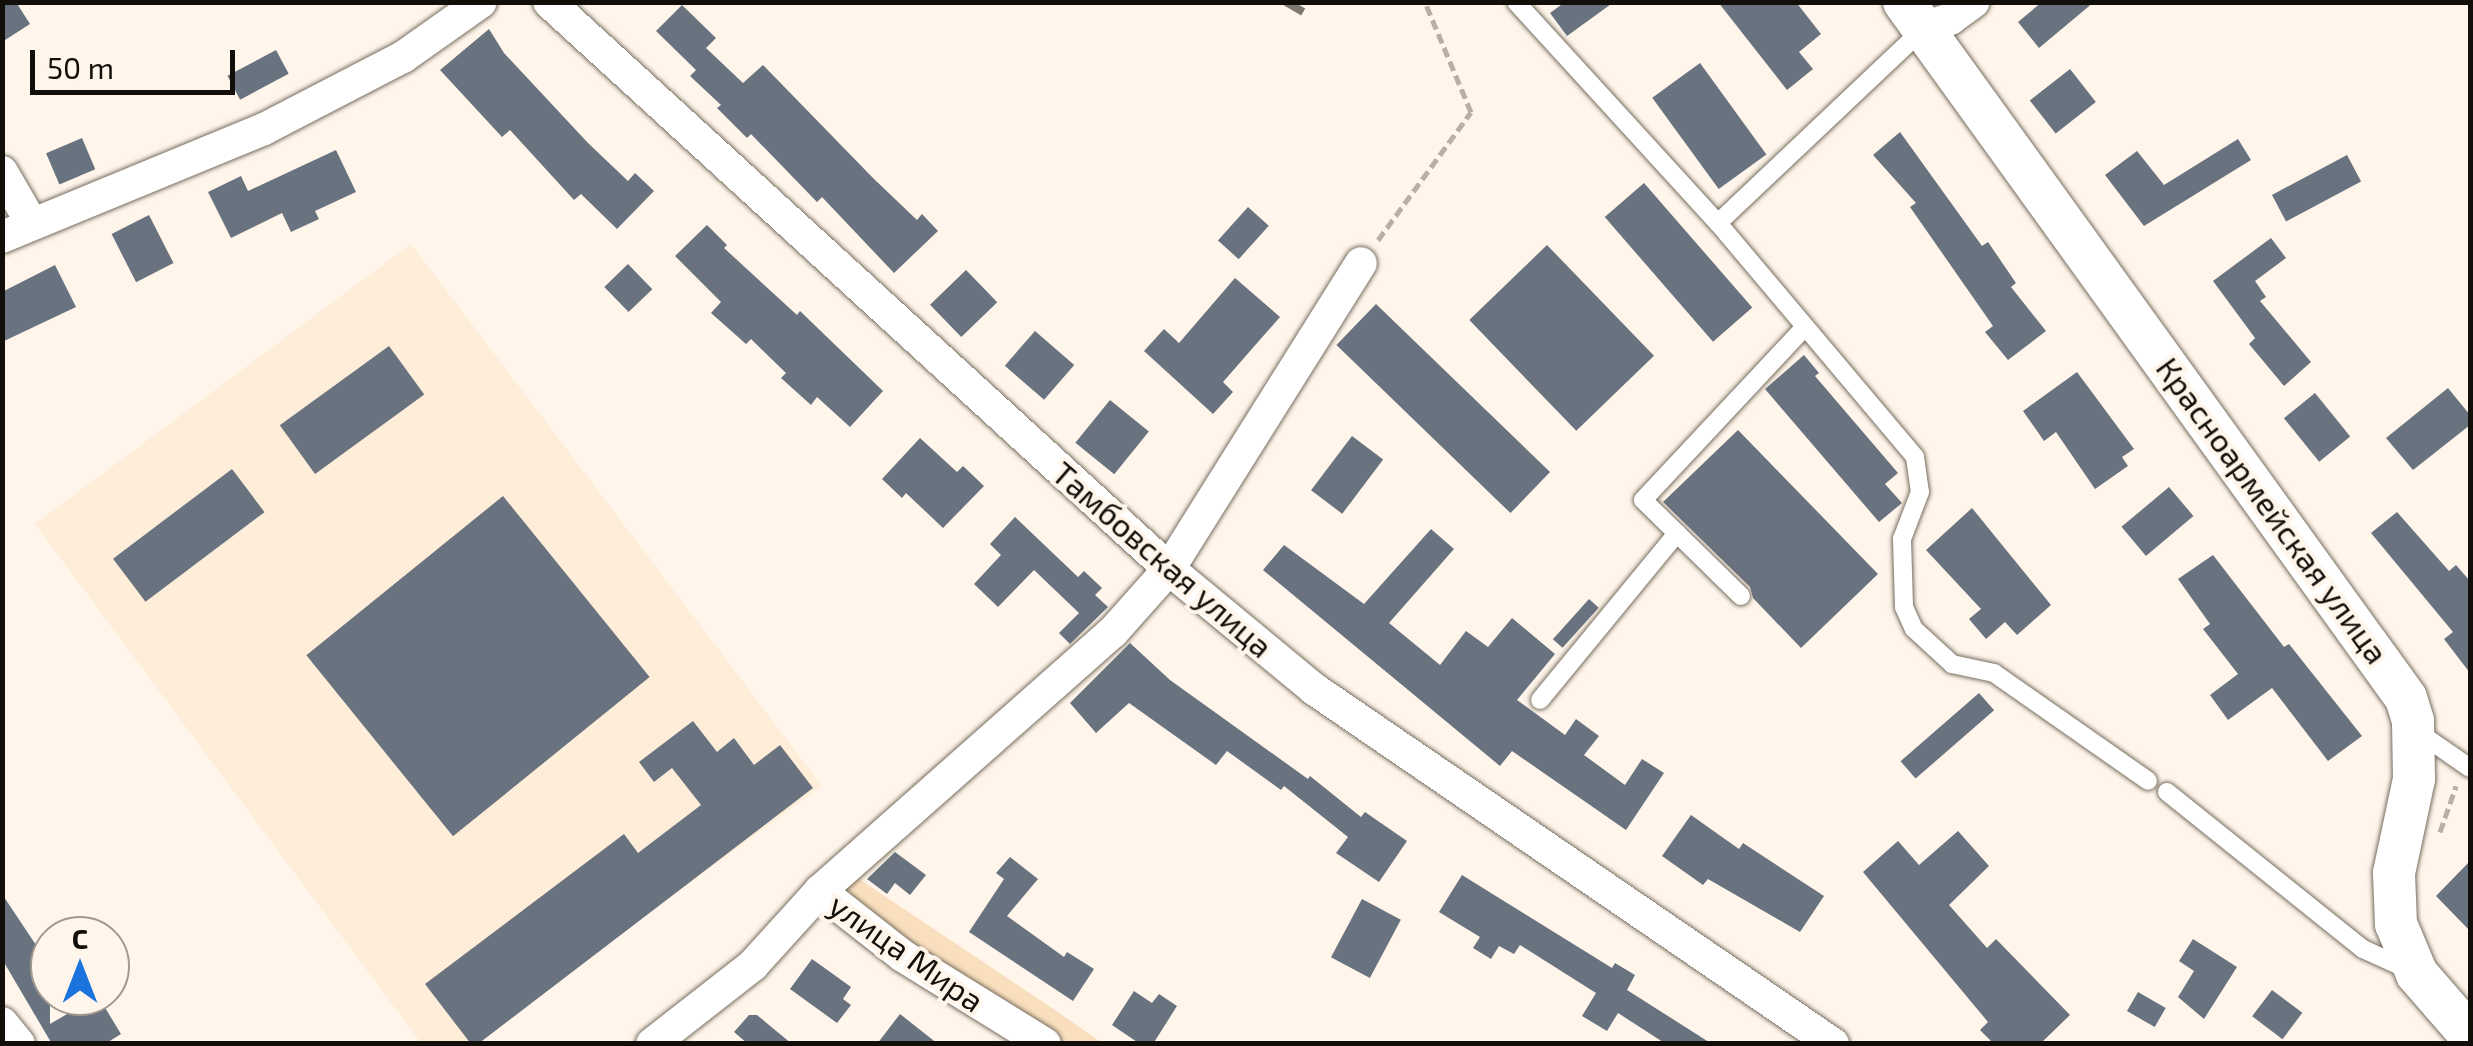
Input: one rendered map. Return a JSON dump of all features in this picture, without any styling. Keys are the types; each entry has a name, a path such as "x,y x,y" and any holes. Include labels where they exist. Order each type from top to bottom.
{"street":[{"path":"2,172 17,230 264,129 403,57 480,2"},
{"name":"Тамбовская улица","path":"549,2 1169,569 1314,689 1833,1044"},
{"path":"1914,15 1950,19 1974,2"},
{"name":"Красноармейская улица","path":"1914,15 2394,676 2406,698 2413,729 2414,779 2394,873 2400,941 2418,974 2470,1036"},
{"path":"652,1044 753,965 820,891 1113,632 1169,569 1360,263"},
{"name":"улица Мира","path":"820,891 902,956 1045,1044"},
{"path":"2,1023 19,1044"}],"lane":[{"path":"1516,2 1718,223 1915,457 1920,469 1920,492 1902,539 1904,608 1914,629 1952,664 1994,673 2148,781"},
{"path":"1718,223 1914,15"},
{"path":"1741,596 1643,500 1806,326"},
{"path":"1540,700 1677,534"},
{"path":"2413,729 2464,763"},
{"path":"2167,792 2362,949 2418,974"}],"path":[{"path":"1360,263 1471,112 1425,2"},
{"path":"2433,846 2451,808 2464,763"}],"shaded area":[{"path":"411,244 822,786 471,1043 421,1043 35,524"},
{"path":"850,873 1102,1043 1050,1043 842,897"}],"building":[{"path":"2,2 16,2 30,24 2,42"},
{"path":"1565,2 1614,2 1567,36 1550,13"},
{"path":"1718,2 1796,2 1821,34 1799,52 1813,69 1787,90"},
{"path":"2042,2 2094,2 2039,48 2018,22"},
{"path":"682,5 716,38 706,48 743,83 763,65 917,220 922,214 938,231 894,273 822,197 817,202 751,134 747,138 717,108 721,105 690,76 696,70 656,31"},
{"path":"489,29 504,53 588,143 628,181 635,173 654,191 617,229 581,194 574,200 510,130 502,137 440,70"},
{"path":"276,50 289,74 240,100 227,76"},
{"path":"1700,63 1766,154 1719,189 1652,98"},
{"path":"2070,69 2096,102 2056,133 2030,100"},
{"path":"1900,132 1982,246 1988,242 2016,283 2011,287 2046,331 2008,360 1985,332 1993,326 1910,207 1916,203 1873,155"},
{"path":"82,138 95,169 59,185 46,153"},
{"path":"2238,139 2251,160 2144,226 2105,175 2137,151 2164,185"},
{"path":"336,150 356,192 315,211 319,219 291,232 282,213 231,238 208,192 241,176 248,191"},
{"path":"2347,155 2361,181 2286,221 2272,195"},
{"path":"1644,183 1752,308 1713,342 1605,217"},
{"path":"1248,207 1269,226 1239,259 1218,240"},
{"path":"149,215 174,263 136,282 112,234"},
{"path":"707,225 727,245 724,248 797,315 800,311 883,391 850,427 817,397 811,405 781,378 786,373 751,339 746,344 711,313 721,302 675,256"},
{"path":"2271,238 2286,258 2255,281 2266,297 2260,301 2311,362 2284,386 2249,344 2255,338 2213,281"},
{"path":"1547,245 1654,356 1576,431 1469,320"},
{"path":"628,264 652,289 629,312 604,287"},
{"path":"55,265 76,307 2,342 2,292"},
{"path":"966,270 997,302 961,337 930,305"},
{"path":"1235,278 1280,317 1223,382 1233,392 1213,414 1144,351 1164,329 1179,343"},
{"path":"1376,304 1550,472 1510,513 1336,345"},
{"path":"1035,331 1074,365 1044,400 1005,366"},
{"path":"389,346 424,395 315,474 280,425"},
{"path":"1804,355 1819,373 1815,376 1898,473 1885,484 1902,503 1879,522 1765,389"},
{"path":"2077,372 2134,449 2122,457 2128,466 2095,489 2056,432 2044,441 2023,411"},
{"path":"2448,388 2470,415 2470,425 2413,470 2386,438"},
{"path":"2315,393 2350,437 2319,462 2284,418"},
{"path":"1110,400 1149,431 1114,474 1075,443"},
{"path":"1738,430 1878,574 1801,648 1753,598 1750,587 1663,502"},
{"path":"1352,436 1383,459 1342,514 1311,490"},
{"path":"920,438 957,472 963,466 984,486 943,528 906,493 902,498 882,479"},
{"path":"232,469 264,512 146,602 113,559"},
{"path":"2169,487 2193,516 2146,556 2122,527"},
{"path":"503,496 650,677 453,836 306,655"},
{"path":"1972,508 2051,605 2017,635 2005,622 1986,639 1969,619 1981,609 1926,550"},
{"path":"2397,512 2449,571 2456,565 2470,581 2470,673 2444,639 2453,632 2371,533"},
{"path":"1015,517 1078,577 1084,571 1102,588 1095,595 1108,607 1070,644 1059,633 1079,613 1034,570 998,607 974,584 1001,555 990,544"},
{"path":"1431,529 1454,549 1389,623 1440,665 1466,631 1488,647 1512,618 1555,654 1517,700 1565,735 1576,719 1599,736 1584,755 1625,785 1642,759 1664,773 1626,830 1512,751 1500,766 1263,570 1284,545 1364,604"},
{"path":"2213,555 2284,647 2289,644 2362,736 2328,761 2272,688 2228,720 2210,695 2238,674 2203,629 2210,624 2178,579"},
{"path":"1589,599 1599,608 1563,648 1553,639"},
{"path":"1130,643 1170,680 1308,779 1310,776 1361,817 1365,812 1407,841 1379,882 1336,853 1348,837 1284,786 1281,790 1227,751 1216,765 1129,703 1096,733 1070,703"},
{"path":"1979,693 1994,710 1916,779 1901,761"},
{"path":"693,721 717,752 734,738 754,765 780,745 813,788 478,1044 471,1044 425,984 624,834 638,853 701,805 672,768 654,782 639,762"},
{"path":"1691,815 1739,849 1743,843 1824,896 1800,932 1708,879 1703,885 1662,856"},
{"path":"1958,831 1989,866 1949,905 1987,948 1996,939 2070,1015 2040,1044 1994,1044 1980,1030 1988,1022 1863,872 1898,841 1919,865"},
{"path":"895,852 926,875 910,895 895,883 887,894 867,879"},
{"path":"1010,857 1038,879 1007,916 1064,957 1067,952 1094,969 1073,1001 969,932 1004,879 996,873"},
{"path":"2470,861 2470,931 2436,896"},
{"path":"1462,875 1612,968 1615,963 1635,975 1627,990 1712,1044 1666,1044 1618,1013 1607,1031 1582,1016 1596,993 1520,945 1514,954 1499,946 1491,959 1473,948 1480,937 1439,912"},
{"path":"2,894 30,936 30,1007 2,959"},
{"path":"1362,899 1401,920 1370,978 1331,957"},
{"path":"2193,939 2237,967 2204,1019 2178,997 2194,971 2179,961"},
{"path":"812,959 851,987 843,999 851,1005 837,1023 790,989"},
{"path":"2272,990 2302,1013 2282,1039 2252,1016"},
{"path":"1134,991 1152,1003 1159,994 1177,1006 1153,1044 1140,1044 1112,1025"},
{"path":"2138,992 2166,1008 2155,1027 2127,1011"},
{"path":"900,1014 938,1044 877,1044"},
{"path":"749,1015 757,1015 792,1044 748,1044 734,1032"},
{"path":"36,1016 50,1016 50,1024 64,1016 110,1016 121,1034 105,1044 52,1044"}],"railway":[{"path":"1286,2 1303,12"}]}
